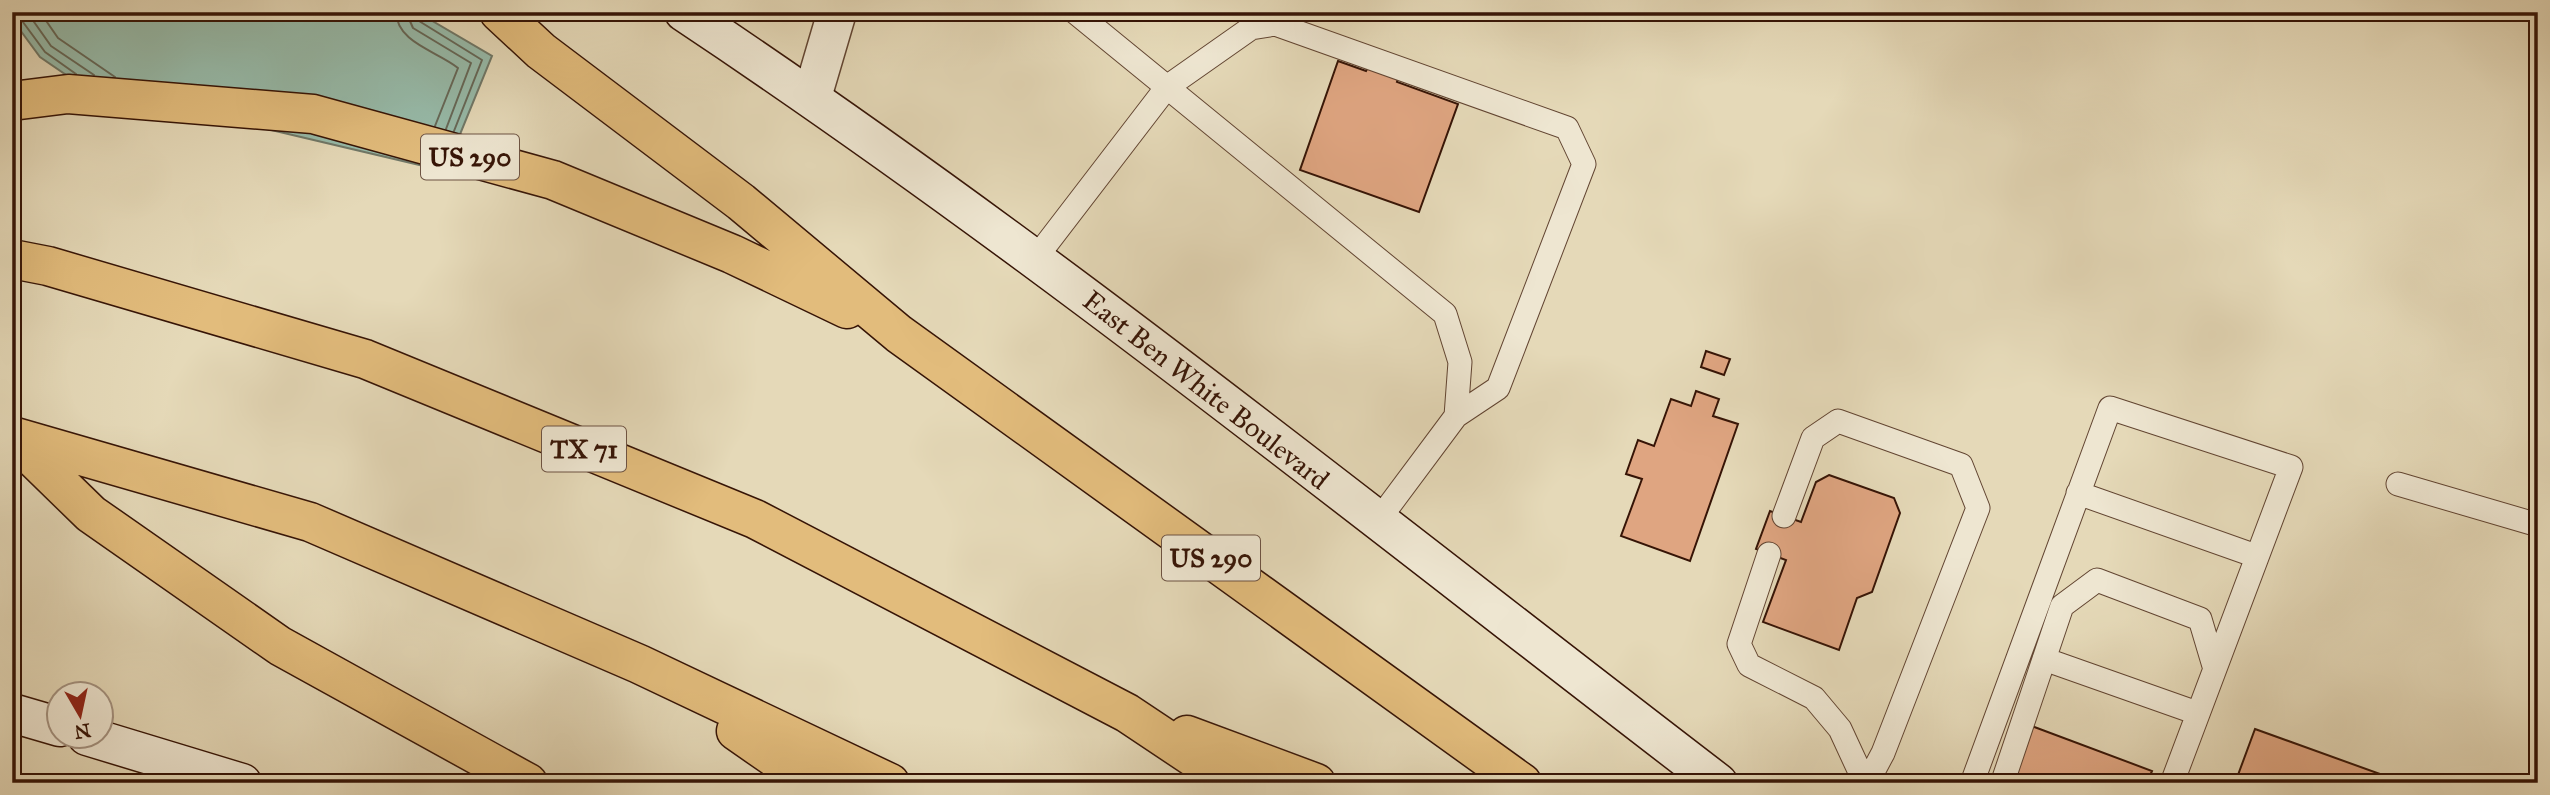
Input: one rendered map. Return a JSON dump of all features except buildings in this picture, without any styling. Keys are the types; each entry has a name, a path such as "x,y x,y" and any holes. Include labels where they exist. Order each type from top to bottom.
{"highway":[{"path":"499,12 541,51 741,202 899,334"},
{"name":"US 290","path":"12,101 68,94 313,114 553,180 732,254 899,334 1522,783"},
{"name":"TX 71","path":"12,259 48,266 378,365 755,519 1126,712 1232,783"},
{"path":"12,437 310,522 639,664 890,783"},
{"path":"12,437 91,514 280,646 528,783"},
{"path":"639,664 811,783"},
{"path":"1126,712 1316,783"}],"main road":[{"name":"East Ben White Boulevard","path":"684,12 812,97 1035,259 1718,783"},
{"path":"812,97 837,12"},
{"path":"12,713 46,723"},
{"path":"116,745 242,783"}],"lane":[{"path":"1075,12 1445,314 1460,362 1456,416"},
{"path":"1035,259 1167,87 1251,28 1275,24 1567,128 1584,164 1498,388 1456,416 1377,522"},
{"path":"1972,783 2110,408 2291,467 2172,783"},
{"path":"1784,516 1813,438 1838,421 1961,466 1978,508 1883,753 1866,783"},
{"path":"2398,484 2538,525"},
{"path":"2078,493 2256,556"},
{"path":"1769,554 1739,644 1749,665 1814,698 1840,729 1866,783"},
{"path":"2003,781 2062,606 2097,580 2200,619 2214,666"},
{"path":"2044,659 2197,713"}],"water":[{"path":"12,12 417,12 492,56 445,171 267,129 113,107 40,57 12,19"}]}
